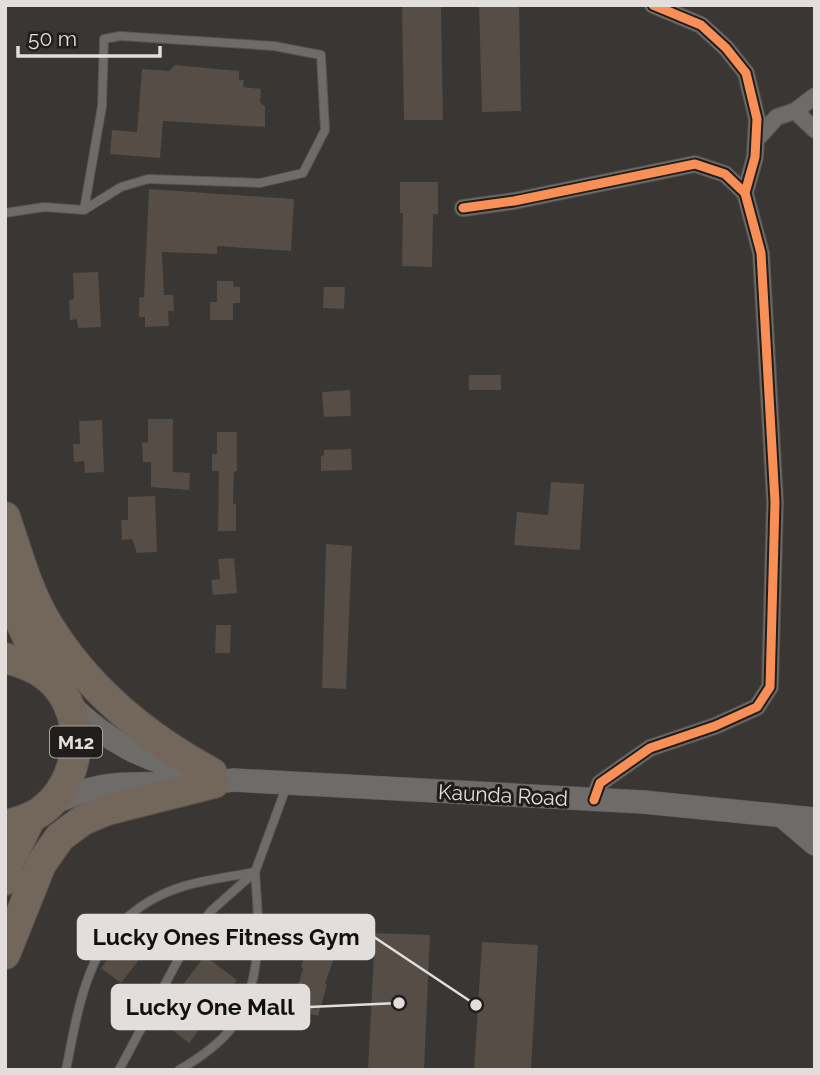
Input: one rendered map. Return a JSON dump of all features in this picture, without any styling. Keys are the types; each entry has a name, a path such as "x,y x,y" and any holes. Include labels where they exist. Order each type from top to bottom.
{"highway":[{"name":"M12","path":"5,518 8,580 12,598 27,637 49,678 68,703 76,729 76,756 67,782 29,816 9,861 5,880"},
{"path":"5,518 31,590 46,621 82,674 130,719 182,757 220,779"},
{"name":"M12","path":"5,658 24,663 49,678"},
{"path":"5,954 40,864 60,837 83,820 107,810 220,779"}],"main road":[{"name":"Kaunda Road","path":"68,703 102,734 121,746 175,767 220,779"},
{"name":"Kaunda Road","path":"29,816 75,794 111,785 220,779 643,802 815,819"},
{"path":"780,815 815,844"}],"street":[{"path":"594,800 600,783 650,748 715,726 757,707 770,687 775,502 761,253 745,193 755,157 757,119 746,73 726,48 701,25 653,5"},
{"path":"756,140 777,117 795,111 815,96"},
{"path":"795,111 815,131"},
{"path":"463,208 514,201 695,164 725,174 745,193"}],"lane":[{"path":"5,213 44,207 84,210 121,187 148,179 260,183 303,173 325,130 321,55 274,46 120,36 104,39 102,106 84,210"},
{"path":"178,1070 197,1059 230,1031 249,996 259,919 255,872 288,782"},
{"path":"66,1070 85,984 102,944 130,913 162,894 255,872"},
{"path":"119,1070 185,947 211,911 255,872"}],"building":[{"path":"402,5 441,5 443,120 404,120"},
{"path":"479,5 519,5 521,111 482,112"},
{"path":"175,65 239,71 239,80 244,80 243,87 261,89 260,102 265,107 265,127 163,121 160,158 110,154 112,130 137,132 142,69 169,71"},
{"path":"400,182 438,182 438,214 433,214 432,267 402,266 403,213 400,213"},
{"path":"149,189 294,199 291,251 217,246 217,254 162,252 164,295 173,295 174,311 168,311 169,326 145,327 145,317 139,317 139,298 144,297"},
{"path":"98,272 101,327 78,328 77,319 70,320 69,300 74,299 73,273"},
{"path":"217,281 233,281 234,287 240,287 240,303 233,303 233,320 210,320 210,302 217,302"},
{"path":"324,287 345,287 344,309 323,308"},
{"path":"469,375 501,375 501,390 469,390"},
{"path":"350,390 351,416 324,417 322,392"},
{"path":"148,419 173,419 173,472 190,473 189,490 151,487 151,462 143,462 142,443 148,442"},
{"path":"102,420 104,472 85,473 84,461 74,462 73,444 80,444 79,421"},
{"path":"217,432 237,432 237,471 234,471 233,504 236,504 236,531 218,531 219,471 212,471 212,454 217,454"},
{"path":"351,449 352,470 321,471 321,456 324,455 324,450"},
{"path":"551,482 584,484 580,550 514,545 517,512 548,515"},
{"path":"155,496 157,552 137,553 132,539 122,540 121,520 128,520 128,497"},
{"path":"326,544 352,546 346,689 322,688"},
{"path":"234,558 237,593 213,595 211,580 220,579 218,559"},
{"path":"216,625 231,625 230,653 215,653"},
{"path":"141,915 161,931 121,983 101,968"},
{"path":"375,933 430,935 424,1070 368,1070"},
{"path":"312,934 339,943 325,984 327,985 318,1016 292,1009 303,968 301,967"},
{"path":"482,942 538,945 531,1070 474,1070"},
{"path":"205,956 237,980 189,1043 157,1018"}],"cycle path":[{"path":"594,800 600,783 650,748 715,726 757,707 770,687 775,502 761,253 745,193 755,157 757,119 746,73 726,48 701,25 653,5"},
{"path":"463,208 514,201 695,164 725,174 745,193"}],"place":[{"name":"Lucky One Mall","path":"399,1003"},
{"name":"Lucky Ones Fitness Gym","path":"476,1005"}]}
